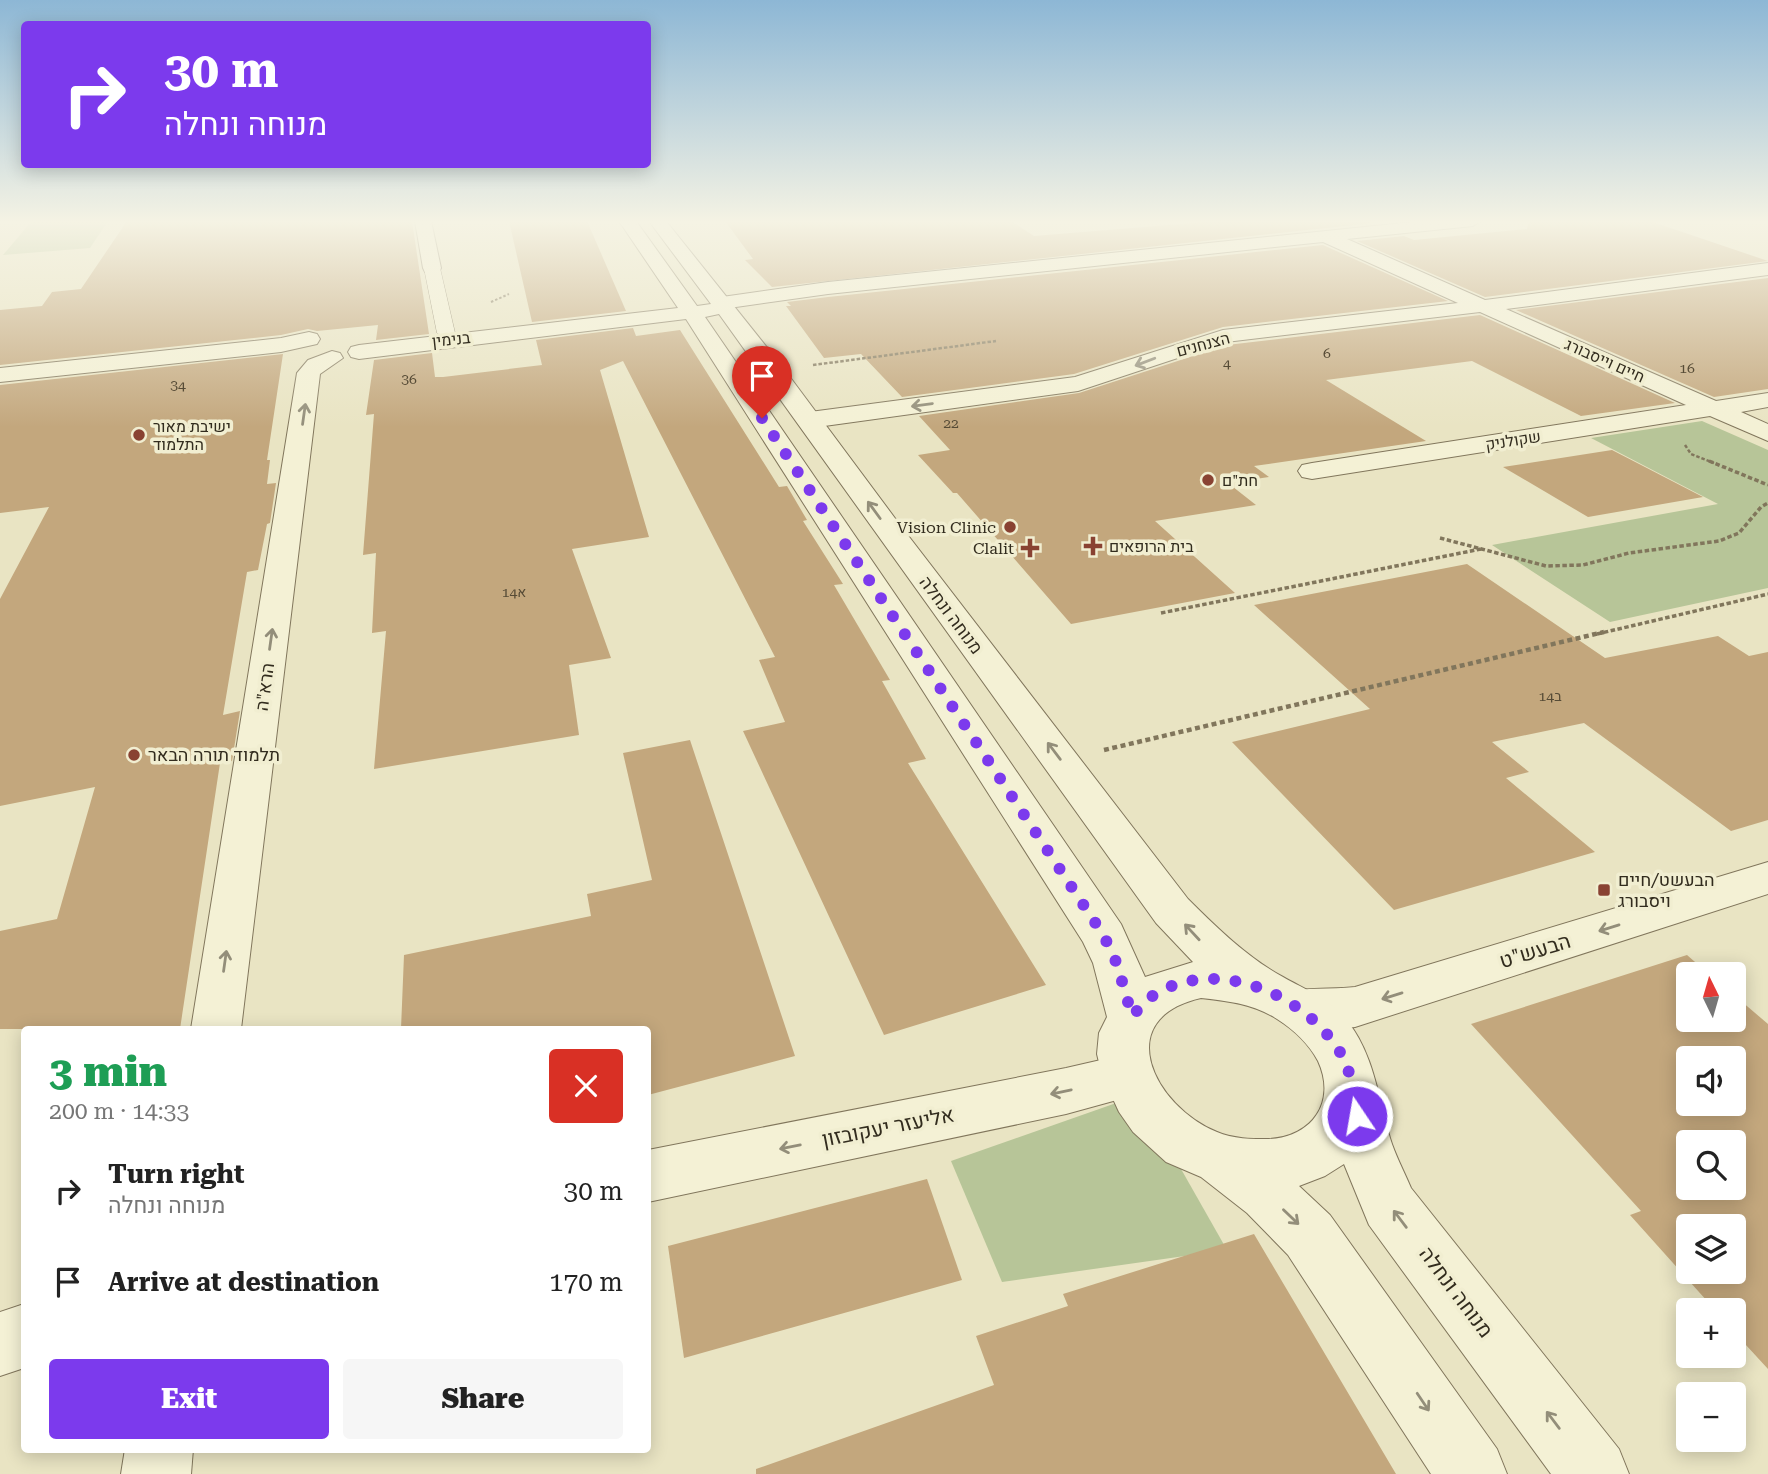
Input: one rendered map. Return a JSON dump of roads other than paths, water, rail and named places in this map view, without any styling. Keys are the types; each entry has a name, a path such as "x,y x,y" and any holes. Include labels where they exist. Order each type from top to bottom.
{"street":[{"path":"437,290 446,333"},
{"name":"מנוחה ונחלה","path":"685,290 700,307 774,370 936,595 1172,911 1209,951 1229,968 1282,998"},
{"name":"מנוחה ונחלה","path":"691,290 1104,936 1117,964 1132,1016"},
{"path":"700,307 816,290"},
{"name":"חיים וייסבורג","path":"1446,290 1768,433"},
{"name":"הצנחנים","path":"810,420 1078,384 1223,336 1605,290"},
{"name":"בנימין","path":"0,386 245,359 394,336 700,307"},
{"name":"בנימין","path":"0,375 700,307"},
{"name":"הרא\"ה","path":"216,1026 309,373 336,344"},
{"name":"שקולניק","path":"1312,471 1768,400"},
{"name":"הבעש\"ט","path":"1282,998 1330,1010 1355,1007 1768,878"},
{"path":"1219,1159 1259,1166 1297,1161 1327,1146 1346,1122 1352,1093 1345,1062 1327,1032 1282,998 1232,981 1192,981 1173,986 1150,998 1132,1016 1125,1034 1123,1055 1127,1076 1140,1101 1160,1125 1187,1145 1219,1159 1267,1194 1309,1235 1472,1474"},
{"name":"אליעזר יעקובזון","path":"651,1175 1066,1091 1127,1076"},
{"name":"מנוחה ונחלה","path":"1352,1093 1363,1140 1390,1206 1594,1474"},
{"path":"0,1344 21,1337"},
{"path":"156,1474 159,1453"}],"place":[{"name":"ישיבת מאור התלמוד","path":"139,435"},
{"name":"חת\"ם","path":"1208,480"},
{"name":"Vision Clinic","path":"1010,527"},
{"name":"בית הרופאים","path":"1093,546"},
{"name":"Clalit","path":"1030,548"},
{"name":"תלמוד תורה הבאר","path":"134,755"},
{"name":"הבעשט/חיים ויסבורג","path":"1604,890"}]}
